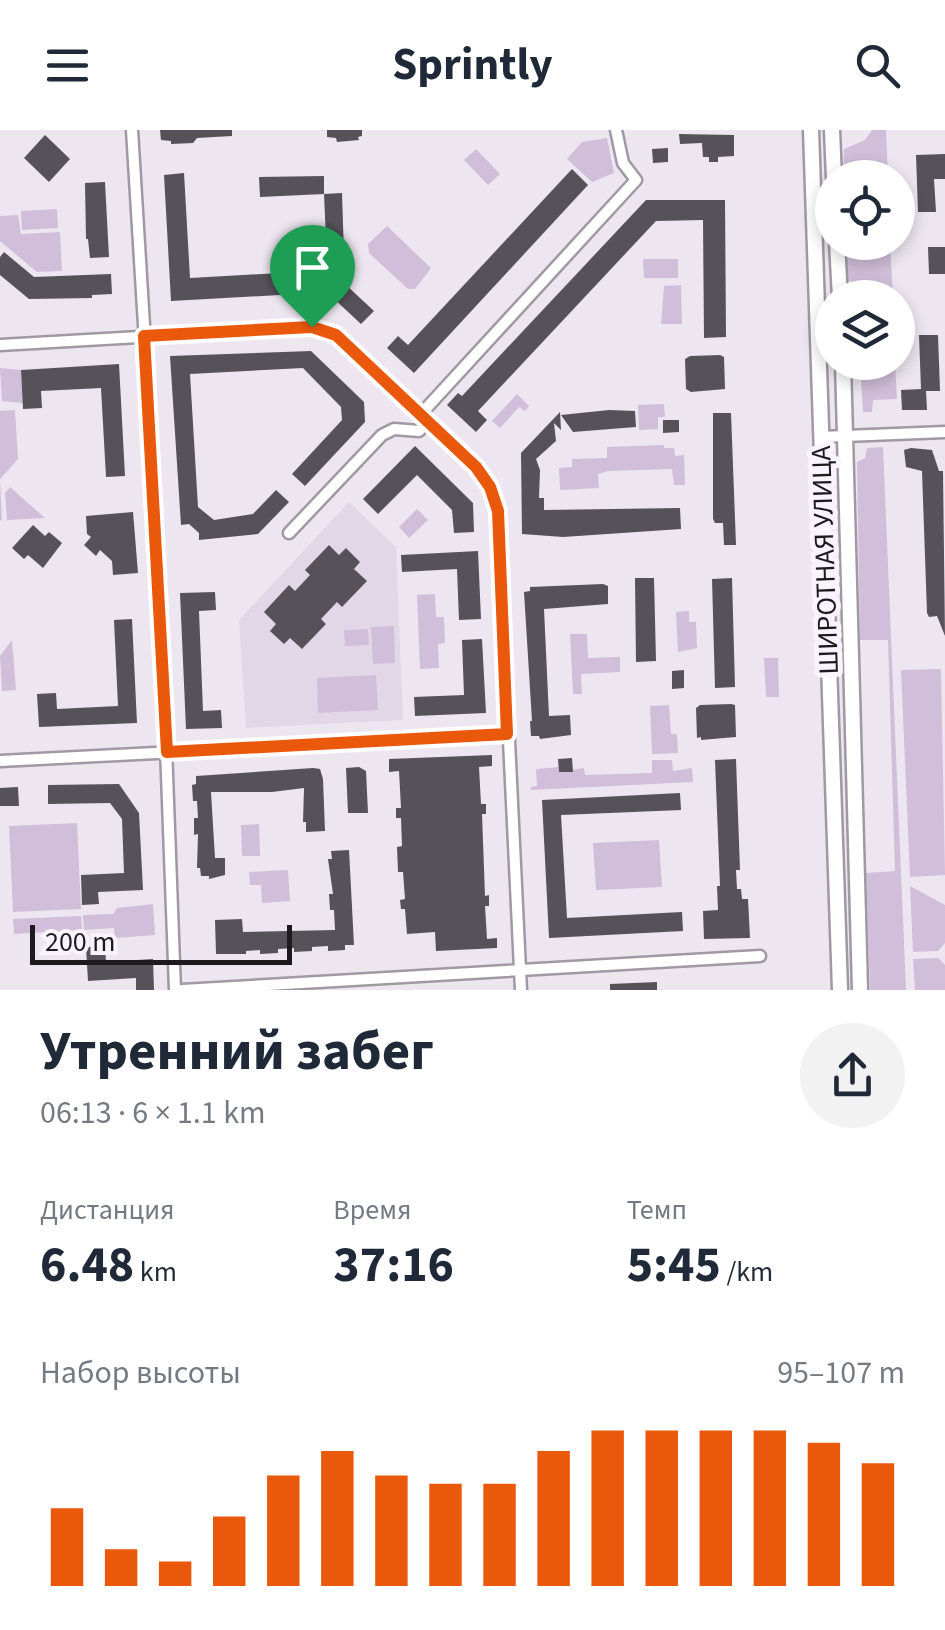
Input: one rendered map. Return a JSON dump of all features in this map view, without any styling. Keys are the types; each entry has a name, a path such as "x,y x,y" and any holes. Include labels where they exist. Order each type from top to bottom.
{"main road":[{"name":"ШИРОТНАЯ УЛИЦА","path":"810,130 840,990"},
{"path":"832,130 833,160"},
{"name":"ШИРОТНАЯ УЛИЦА","path":"844,380 860,990"}],"street":[{"path":"132,130 178,990 760,956"},
{"path":"289,534 382,435 394,429 419,431 424,418 636,180 622,163 616,130"},
{"path":"0,344 325,329 336,335 481,473 496,503 521,990"},
{"path":"820,437 945,432"},
{"path":"0,761 507,734"}],"shaded area":[{"path":"872,130 886,130 887,160 844,160 844,149 865,140"},
{"path":"607,138 614,173 592,182 567,159 582,142"},
{"path":"476,149 500,174 488,185 464,160"},
{"path":"57,209 58,228 22,230 21,211"},
{"path":"18,215 21,234 60,232 62,271 37,272 0,241 0,216"},
{"path":"387,226 431,268 415,289 408,289 369,253 368,244"},
{"path":"643,259 678,259 678,278 644,278"},
{"path":"845,260 891,260 892,280 846,280"},
{"path":"681,285 682,324 661,324 664,286"},
{"path":"0,368 21,370 23,403 2,401"},
{"path":"861,380 896,380 897,399 873,400 872,412 863,412"},
{"path":"517,394 529,406 525,411 519,407 500,428 492,421"},
{"path":"664,404 665,417 658,417 658,429 639,430 638,405"},
{"path":"15,410 18,459 0,479 0,411"},
{"path":"607,447 674,448 675,456 684,455 685,485 674,485 672,469 608,471 598,474 599,488 560,490 559,468 572,467 572,459 607,458"},
{"path":"883,447 906,990 870,990 866,873 895,871 888,640 860,640 857,462 865,458 867,448"},
{"path":"10,487 45,518 7,520 5,493"},
{"path":"349,502 396,547 403,720 246,728 239,620"},
{"path":"417,509 428,520 409,538 399,527"},
{"path":"435,594 436,617 444,617 445,643 438,644 439,668 420,669 417,595"},
{"path":"689,611 689,622 696,622 697,648 678,652 676,612"},
{"path":"394,626 395,663 373,664 371,627"},
{"path":"368,629 369,645 345,646 344,630"},
{"path":"570,634 587,634 588,658 620,657 620,672 581,674 582,694 573,694"},
{"path":"12,640 16,690 2,691 0,656"},
{"path":"764,658 778,658 779,697 766,697"},
{"path":"941,669 945,875 910,877 901,670"},
{"path":"376,675 378,710 318,713 317,678"},
{"path":"669,705 671,734 677,734 678,753 652,754 650,706"},
{"path":"652,760 672,760 673,771 692,768 693,782 531,790 537,786 536,769 558,767 559,772 584,768 585,775 652,773"},
{"path":"77,823 81,909 13,912 9,826"},
{"path":"259,824 260,856 242,856 241,825"},
{"path":"659,840 662,887 596,890 593,843"},
{"path":"288,870 290,901 262,903 261,885 250,885 249,872"},
{"path":"910,886 945,905 945,943 938,951 913,952"},
{"path":"153,904 155,935 115,938 114,928 84,930 83,915 113,914 117,908"},
{"path":"81,916 82,930 14,934 13,919"},
{"path":"938,958 945,965 945,990 915,990 913,959"}],"building":[{"path":"160,130 232,130 232,136 171,144 161,140"},
{"path":"327,130 362,130 362,136 359,140 337,142 336,138 327,137"},
{"path":"679,134 734,135 734,156 709,162 709,157 703,157 702,143 680,144"},
{"path":"45,135 70,159 49,182 24,158"},
{"path":"668,148 668,162 653,163 652,149"},
{"path":"945,154 945,179 934,179 936,212 918,212 916,155"},
{"path":"572,169 588,185 414,373 387,348 398,336 408,345"},
{"path":"184,173 190,278 296,272 297,294 171,301 164,175"},
{"path":"324,176 324,194 260,197 259,177"},
{"path":"105,182 109,257 90,258 85,183"},
{"path":"342,193 345,284 328,286 324,194"},
{"path":"646,200 725,200 726,337 704,338 703,220 656,221 478,411 487,420 476,432 447,405 458,393 462,396"},
{"path":"928,247 945,247 945,274 929,274"},
{"path":"4,252 34,277 111,274 112,294 29,299 0,275 0,257"},
{"path":"345,284 374,311 361,324 332,297"},
{"path":"919,335 938,335 940,391 926,391 927,410 902,410 901,390 921,389"},
{"path":"311,351 364,402 365,422 305,486 292,474 342,420 341,407 303,368 190,374 198,507 214,520 253,514 276,490 289,502 258,534 199,540 199,533 189,524 181,525 170,356"},
{"path":"724,357 725,389 686,389 685,359"},
{"path":"119,364 125,476 106,477 101,388 41,391 42,408 23,409 21,370"},
{"path":"635,411 636,427 573,432 561,415"},
{"path":"560,412 561,430 554,423 556,441 536,459 540,470 539,498 544,498 544,510 680,508 681,529 563,537 522,534 521,453"},
{"path":"713,413 731,413 736,545 724,545 723,523 713,519"},
{"path":"663,420 679,420 679,432 663,433"},
{"path":"415,446 473,503 474,532 454,533 452,510 417,475 378,514 363,499"},
{"path":"904,450 932,450 939,471 943,471 945,636 937,616 929,617 927,613 922,471 906,467"},
{"path":"133,512 138,573 113,575 112,561 100,550 96,556 84,545 91,537 87,534 86,516"},
{"path":"33,525 45,536 49,532 62,543 43,568 12,548"},
{"path":"329,545 339,555 346,548 360,562 354,569 367,581 342,607 337,602 321,619 326,624 302,649 290,638 284,644 270,631 276,624 264,612 289,585 295,591 310,575 305,570"},
{"path":"478,551 481,619 459,620 457,569 402,572 401,555"},
{"path":"635,578 654,578 656,661 636,662"},
{"path":"732,578 735,687 715,688 712,579"},
{"path":"608,586 608,604 544,609 549,716 570,715 571,735 540,739 531,736 524,592 530,591 530,587"},
{"path":"215,592 216,610 199,611 203,711 221,710 222,728 186,729 180,593"},
{"path":"132,619 137,723 39,727 37,694 56,693 57,709 118,706 114,620"},
{"path":"482,639 486,713 415,716 414,697 464,695 462,640"},
{"path":"684,670 684,688 672,689 672,671"},
{"path":"735,705 736,737 697,738 696,708"},
{"path":"492,755 492,766 479,767 481,804 486,804 486,814 482,814 485,896 489,895 489,906 485,906 487,939 497,938 497,948 436,951 435,932 407,934 405,909 401,909 400,900 405,899 403,872 398,872 397,847 402,846 401,818 396,818 396,808 401,808 399,771 389,772 389,759"},
{"path":"572,758 573,772 559,772 558,759"},
{"path":"736,759 740,870 736,870 737,889 741,889 742,899 748,899 750,938 704,939 703,911 718,910 720,886 715,760"},
{"path":"346,768 366,771 368,813 348,813"},
{"path":"320,769 323,779 325,831 306,832 304,788 211,792 215,858 225,858 225,875 209,879 201,876 197,868 198,834 194,835 194,818 198,818 192,785 196,784 196,776"},
{"path":"119,784 139,813 143,890 98,892 99,904 82,905 81,875 124,873 122,819 110,803 48,804 48,785"},
{"path":"18,787 19,806 0,806 0,788"},
{"path":"680,793 681,810 561,815 567,918 682,912 683,931 549,938 542,800"},
{"path":"349,850 354,945 345,945 345,950 328,951 328,946 312,947 312,951 294,952 294,948 278,949 278,953 260,954 260,950 216,954 215,920 242,919 243,932 335,930 334,910 330,910 329,894 333,894 328,859 332,859 331,851"},
{"path":"105,946 106,962 153,959 154,990 136,990 136,978 88,981 86,947"},
{"path":"657,982 657,990 610,990 610,984"}],"route":[{"path":"312,327 336,335 476,467 490,487 500,536 507,734 167,752 144,336 312,327"}]}
